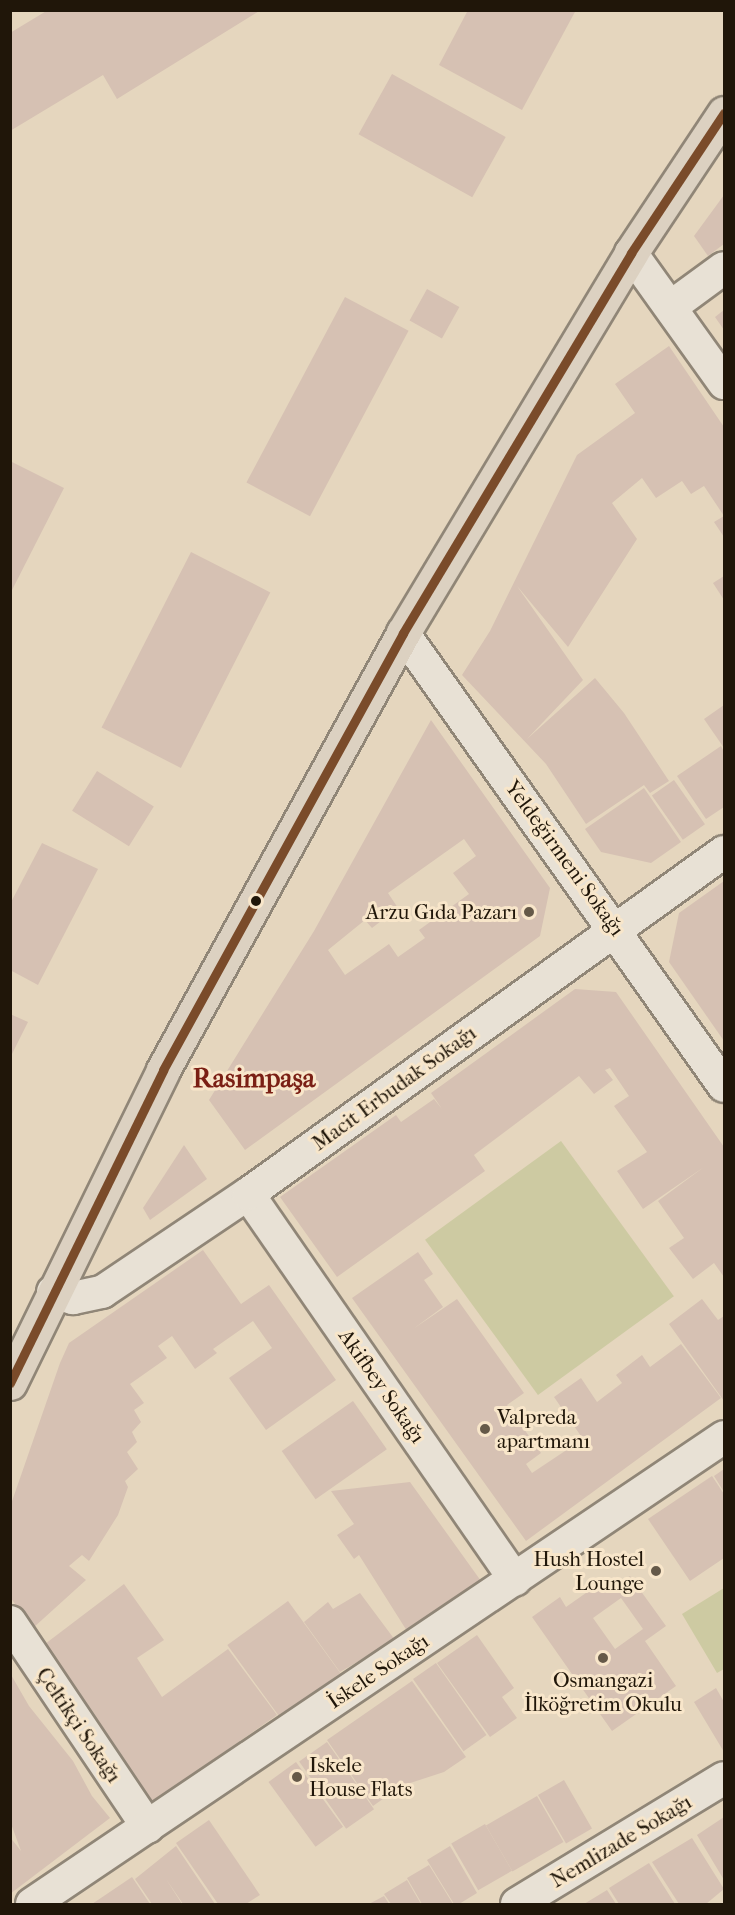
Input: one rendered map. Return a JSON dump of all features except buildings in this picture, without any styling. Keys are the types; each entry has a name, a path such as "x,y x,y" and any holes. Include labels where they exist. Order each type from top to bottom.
{"main road":[{"path":"10,1383 163,1070 403,633 631,253 724,113"}],"street":[{"path":"631,253 672,306 724,383"},
{"path":"672,306 724,268"},
{"name":"Yeldeğirmeni Sokağı","path":"403,633 616,928 724,1086"},
{"name":"Macit Erbudak Sokağı","path":"53,1292 73,1298 102,1292 248,1194 724,852"},
{"name":"Akifbey Sokağı","path":"248,1194 515,1579"},
{"name":"İskele Sokağı","path":"32,1905 724,1437"},
{"name":"Çeltikçi Sokağı","path":"10,1622 148,1827"},
{"name":"Nemlizade Sokağı","path":"516,1905 724,1778"}],"shaded area":[{"path":"561,1141 674,1296 538,1395 425,1240"},
{"path":"724,1588 724,1669 717,1673 682,1614"}],"transit line":[{"path":"10,1383 163,1070 403,633 631,253 724,113"}],"place":[{"name":"Arzu Gıda Pazarı","path":"529,912"},
{"name":"Valpreda apartmanı","path":"485,1429"},
{"name":"Hush Hostel Lounge","path":"656,1571"},
{"name":"Osmangazi İlköğretim Okulu","path":"603,1658"},
{"name":"Iskele House Flats","path":"297,1777"}],"district":[{"name":"Rasimpaşa","path":"254,1079"}]}
